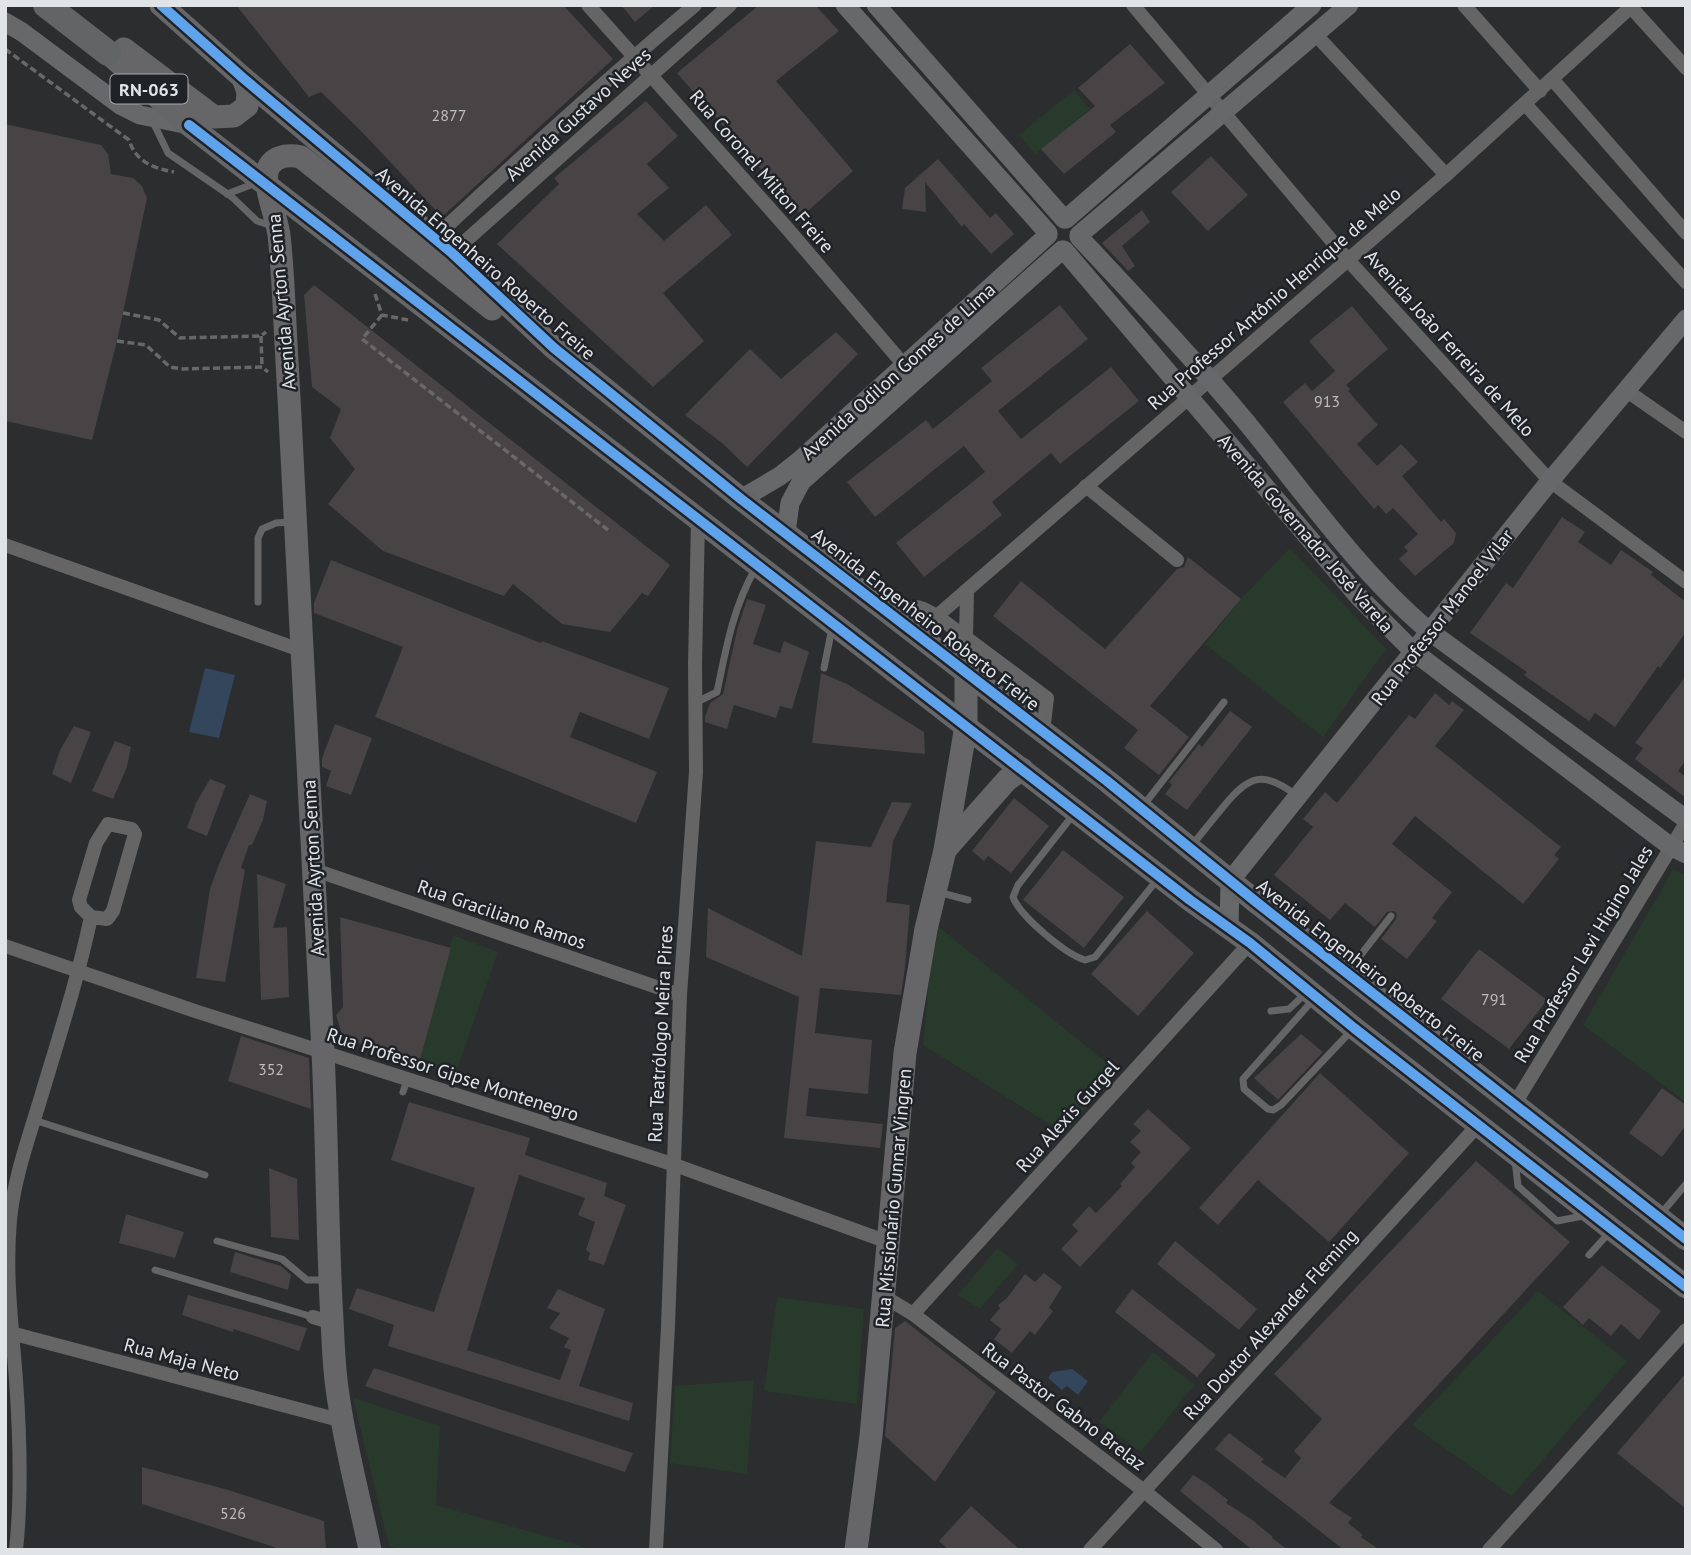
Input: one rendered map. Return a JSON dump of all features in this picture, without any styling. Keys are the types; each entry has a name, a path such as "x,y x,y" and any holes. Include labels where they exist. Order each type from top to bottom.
{"highway":[{"path":"51,11 108,53"}],"main road":[{"name":"Avenida Engenheiro Roberto Freire","path":"161,5 243,78 453,253 554,348 741,499 1043,732 1657,1218 1684,1233"},
{"path":"845,5 1048,234 1052,245 1063,250 1074,246 1079,236 1349,5"},
{"path":"876,5 1065,219 1076,225 1079,236"},
{"path":"1048,234 1054,223 1065,219 1312,5"},
{"path":"51,11 120,45 214,117 234,116 247,106 248,92 243,78"},
{"path":"5,22 120,105 152,118 189,125"},
{"name":"RN-063","path":"108,53 189,125 1250,943 1354,1028 1686,1287"},
{"path":"265,182 269,166 275,159 290,154 301,157 509,322 554,348"},
{"name":"Avenida Ayrton Senna","path":"265,182 277,228 282,269 303,651 323,1052 330,1280 323,1320 370,1550"},
{"name":"Avenida Odilon Gomes de Lima","path":"741,499 780,476 799,461 1048,234"},
{"name":"Avenida Governador José Varela","path":"1079,236 1209,378 1371,575 1403,608 1429,631 1686,821"},
{"name":"Avenida Odilon Gomes de Lima","path":"786,533 790,503 801,482 1063,250"},
{"name":"Avenida Governador José Varela","path":"1063,250 1354,591 1414,652 1678,850"},
{"name":"Rua Professor Manoel Vilar","path":"1230,881 1550,481 1686,319"},
{"path":"1354,591 1371,575"},
{"name":"Rua Missionário Gunnar Vingren","path":"856,1550 885,1297 905,1053 966,726 966,674"},
{"path":"1509,724 1525,701"},
{"name":"Rua Missionário Gunnar Vingren","path":"945,849 1007,780 1021,769"},
{"path":"1229,928 1230,881"}],"street":[{"name":"Rua Coronel Milton Freire","path":"588,5 786,227 904,365"},
{"name":"Avenida Gustavo Neves","path":"435,238 533,146 695,5"},
{"name":"Avenida Gustavo Neves","path":"453,253 730,5"},
{"name":"Avenida João Ferreira de Melo","path":"1133,5 1348,260 1550,481 1686,582"},
{"path":"1464,5 1540,91"},
{"path":"1631,6 1686,68"},
{"name":"Rua Professor Antônio Henrique de Melo","path":"937,616 1209,378 1446,176 1631,6"},
{"path":"1316,35 1446,176"},
{"path":"1553,80 1686,233"},
{"path":"1525,104 1686,282"},
{"path":"533,146 551,164"},
{"path":"1627,391 1686,432"},
{"path":"1086,486 1177,560"},
{"name":"Rua Teatrólogo Meira Pires","path":"656,1550 668,1326 680,995 696,772 698,520"},
{"path":"5,545 303,651"},
{"path":"966,638 967,590"},
{"path":"896,617 911,606 937,616 1047,698 1043,732"},
{"name":"Rua Professor Levi Higino Jales","path":"1514,1105 1678,850 1686,821"},
{"path":"108,824 132,829 135,834 113,911 107,919 91,917 81,907 79,900 96,843 108,824"},
{"name":"Rua Graciliano Ramos","path":"312,869 680,995"},
{"path":"16,1550 19,1475 11,1377 8,1251 10,1217 16,1184 79,972 91,917"},
{"name":"Rua Alexis Gurgel","path":"913,1314 1250,943"},
{"name":"Rua Professor Gipse Montenegro","path":"5,946 323,1052 405,1086 672,1164 888,1242"},
{"name":"Rua Doutor Alexander Fleming","path":"1090,1550 1479,1124"},
{"name":"Rua Pastor Gabno Brelaz","path":"885,1297 913,1314 1144,1491 1216,1550"},
{"path":"1489,1550 1686,1330"},
{"name":"Rua Maja Neto","path":"11,1333 342,1422"}],"lane":[{"path":"152,118 168,153 227,194 257,221 277,228"},
{"path":"227,194 265,182"},
{"path":"258,602 258,538 262,529 276,523 296,522"},
{"path":"695,703 717,692 728,637 741,594 757,565"},
{"path":"824,668 833,624"},
{"path":"1141,809 1224,702"},
{"path":"1189,848 1238,789 1248,782 1261,779 1274,781 1298,796"},
{"path":"1076,811 1018,885 1013,897 1018,909 1071,953 1085,960 1095,957 1160,876"},
{"path":"934,891 968,900"},
{"path":"1347,973 1391,916"},
{"path":"1272,1011 1289,1009 1312,993"},
{"path":"1312,993 1243,1079 1244,1088 1268,1109 1273,1110 1281,1105 1354,1028"},
{"path":"34,1120 205,1175"},
{"path":"1657,1218 1686,1184"},
{"path":"1589,1255 1612,1230"},
{"path":"216,1241 282,1259 307,1280 330,1280"},
{"path":"155,1270 323,1320"}],"path":[{"path":"5,51 129,140 133,153 154,169 173,172 183,178"},
{"path":"374,292 382,315"},
{"path":"122,313 159,320 180,338 261,336 266,332 265,320"},
{"path":"382,315 407,320 418,328"},
{"path":"382,315 362,340 608,530"},
{"path":"261,336 262,367"},
{"path":"117,341 146,345 170,368 262,367 268,372"}],"green space":[{"path":"1074,90 1090,109 1035,154 1019,135"},
{"path":"1290,548 1386,649 1323,737 1205,644 1241,599"},
{"path":"1673,870 1686,875 1686,1102 1583,1025"},
{"path":"934,923 1117,1071 1065,1134 923,1045"},
{"path":"453,935 498,952 455,1075 419,1063"},
{"path":"997,1248 1018,1264 980,1309 958,1295"},
{"path":"1538,1291 1627,1361 1512,1496 1412,1425"},
{"path":"777,1297 864,1309 857,1404 764,1391"},
{"path":"1153,1352 1194,1385 1141,1452 1099,1422"},
{"path":"754,1380 747,1474 670,1463 675,1386"},
{"path":"353,1398 440,1426 436,1505 595,1550 400,1550 389,1546"}],"water":[{"path":"205,668 235,675 219,738 189,732"},
{"path":"1072,1369 1088,1381 1078,1395 1067,1386 1062,1390 1048,1378 1052,1372"}],"building":[{"path":"236,5 563,5 613,59 442,217 321,92 309,97"},
{"path":"621,5 655,5 635,22"},
{"path":"759,5 815,5 839,31 776,81 853,171 802,216 677,73"},
{"path":"1130,44 1165,83 1110,125 1116,132 1064,174 1041,149 1095,106 1078,88"},
{"path":"646,101 678,136 647,164 669,188 637,214 664,241 706,205 732,235 663,293 704,341 653,387 497,244 559,184 554,178"},
{"path":"5,124 101,145 108,154 111,174 133,178 142,186 147,198 117,341 92,440 5,421"},
{"path":"1211,156 1248,195 1208,231 1171,192"},
{"path":"938,159 990,218 996,213 1014,234 991,254 964,224 962,227 925,182 926,212 902,209 905,188"},
{"path":"1142,210 1150,222 1122,246 1135,266 1128,271 1102,243"},
{"path":"314,285 670,565 648,596 642,593 610,632 562,624 513,584 504,596 383,551 328,504 355,469 330,438 341,409 312,387 304,295"},
{"path":"1060,305 1088,339 998,411 1021,439 1111,367 1139,401 1060,464 1051,453 992,502 1002,515 924,577 896,543 985,472 964,446 875,517 847,482 926,420 933,429 992,381 981,368"},
{"path":"1352,306 1388,349 1346,385 1350,389 1348,391 1378,425 1357,444 1377,466 1401,444 1418,462 1402,476 1441,522 1444,519 1456,533 1454,543 1415,576 1399,559 1408,551 1404,547 1418,534 1393,508 1386,514 1378,505 1374,509 1283,402 1305,383 1312,391 1335,371 1309,341"},
{"path":"836,332 858,354 747,467 722,443 685,415 750,349 781,379"},
{"path":"1562,517 1585,532 1578,542 1611,565 1621,550 1653,572 1651,575 1686,602 1686,632 1615,727 1595,713 1589,721 1524,675 1527,672 1470,633 1506,583 1513,588"},
{"path":"1188,557 1241,599 1150,706 1189,737 1159,775 1124,748 1138,730 993,616 1021,581 1105,649 1177,569 1184,567"},
{"path":"331,560 541,643 542,641 669,688 649,739 580,712 570,737 657,772 636,823 375,717 403,647 314,613 314,603"},
{"path":"747,599 766,605 753,644 780,653 784,641 809,652 792,709 780,706 776,718 734,705 727,729 705,722 705,717 710,703 723,694 737,630"},
{"path":"821,673 847,684 924,732 925,754 812,743"},
{"path":"1686,676 1686,760 1678,771 1686,777 1686,798 1635,759 1643,748 1635,743"},
{"path":"1435,693 1449,705 1452,701 1464,710 1435,746 1561,847 1554,855 1559,859 1523,904 1415,816 1392,844 1452,892 1432,918 1437,921 1407,959 1381,939 1396,919 1397,914 1394,911 1387,912 1375,927 1345,903 1330,920 1274,875 1313,827 1303,819 1325,792 1337,803 1409,715 1415,719"},
{"path":"1230,711 1252,727 1187,810 1165,794 1172,785 1169,782 1199,744 1202,747"},
{"path":"335,724 372,738 351,795 326,786 331,771 322,767 322,758"},
{"path":"74,726 91,732 71,783 52,774 60,750"},
{"path":"115,741 131,747 127,767 113,799 92,791"},
{"path":"210,779 226,785 207,836 187,828 196,803"},
{"path":"250,794 267,801 263,820 252,845 249,845 241,868 245,870 225,982 196,978 210,889"},
{"path":"1014,798 1049,826 1011,873 988,856 984,861 972,851"},
{"path":"892,802 912,803 893,841 886,902 910,905 901,995 820,988 815,1033 872,1040 868,1094 809,1088 806,1116 883,1124 880,1148 784,1138 799,997 706,957 708,908 802,956 816,841 871,847"},
{"path":"1063,850 1124,897 1084,948 1023,900"},
{"path":"257,874 286,884 273,928 287,927 289,997 261,1000"},
{"path":"1147,911 1194,953 1138,1016 1091,974"},
{"path":"340,917 451,948 419,1063 343,1038 336,1015 343,1007"},
{"path":"1479,949 1547,1000 1509,1049 1441,999"},
{"path":"1301,1034 1323,1052 1278,1100 1254,1078"},
{"path":"241,1036 309,1058 311,1109 228,1081"},
{"path":"1320,1073 1409,1153 1329,1242 1258,1180 1218,1225 1199,1208"},
{"path":"1662,1088 1686,1105 1686,1125 1662,1157 1629,1133"},
{"path":"409,1102 530,1138 525,1155 607,1183 604,1196 626,1205 604,1265 588,1260 590,1253 586,1250 595,1222 578,1215 585,1198 519,1175 467,1350 560,1380 571,1350 564,1347 569,1338 549,1328 560,1313 547,1308 558,1289 605,1309 579,1386 633,1403 629,1421 388,1346 394,1325 349,1309 357,1288 434,1312 475,1188 391,1160"},
{"path":"1148,1109 1191,1148 1080,1267 1061,1249 1078,1231 1072,1225 1089,1206 1096,1213 1122,1186 1120,1184 1135,1167 1131,1163 1141,1152 1130,1142 1141,1131 1133,1124"},
{"path":"1476,1161 1570,1242 1329,1503 1352,1518 1348,1523 1363,1535 1361,1537 1380,1550 1344,1550 1215,1449 1229,1433 1264,1459 1261,1462 1285,1478 1301,1458 1294,1451 1322,1419 1274,1374"},
{"path":"269,1168 297,1179 299,1240 271,1237"},
{"path":"126,1214 184,1232 175,1258 119,1243"},
{"path":"1175,1241 1257,1309 1239,1330 1157,1264"},
{"path":"235,1252 281,1266 291,1275 288,1290 230,1272"},
{"path":"1602,1265 1661,1311 1639,1340 1621,1324 1611,1336 1589,1318 1583,1325 1563,1307"},
{"path":"1044,1273 1062,1287 1049,1308 1053,1311 1035,1335 1030,1331 1012,1353 994,1339 1001,1329 990,1320 1000,1308 998,1305 1007,1298 1025,1274 1035,1282"},
{"path":"1132,1289 1216,1355 1197,1377 1115,1312"},
{"path":"188,1295 307,1328 299,1351 182,1315"},
{"path":"905,1321 996,1392 935,1482 885,1436 895,1328"},
{"path":"374,1368 633,1453 625,1472 365,1386"},
{"path":"1686,1373 1686,1509 1617,1453"},
{"path":"142,1467 225,1489 324,1521 326,1550 283,1550 142,1504"},
{"path":"1193,1475 1288,1550 1252,1550 1180,1491"},
{"path":"971,1506 1020,1550 949,1550 939,1541"}],"cycle path":[{"path":"161,5 243,78 452,253 554,348 741,499 1107,781 1255,901 1686,1239"},
{"path":"189,125 1190,900 1250,943 1354,1028 1686,1287"}]}
